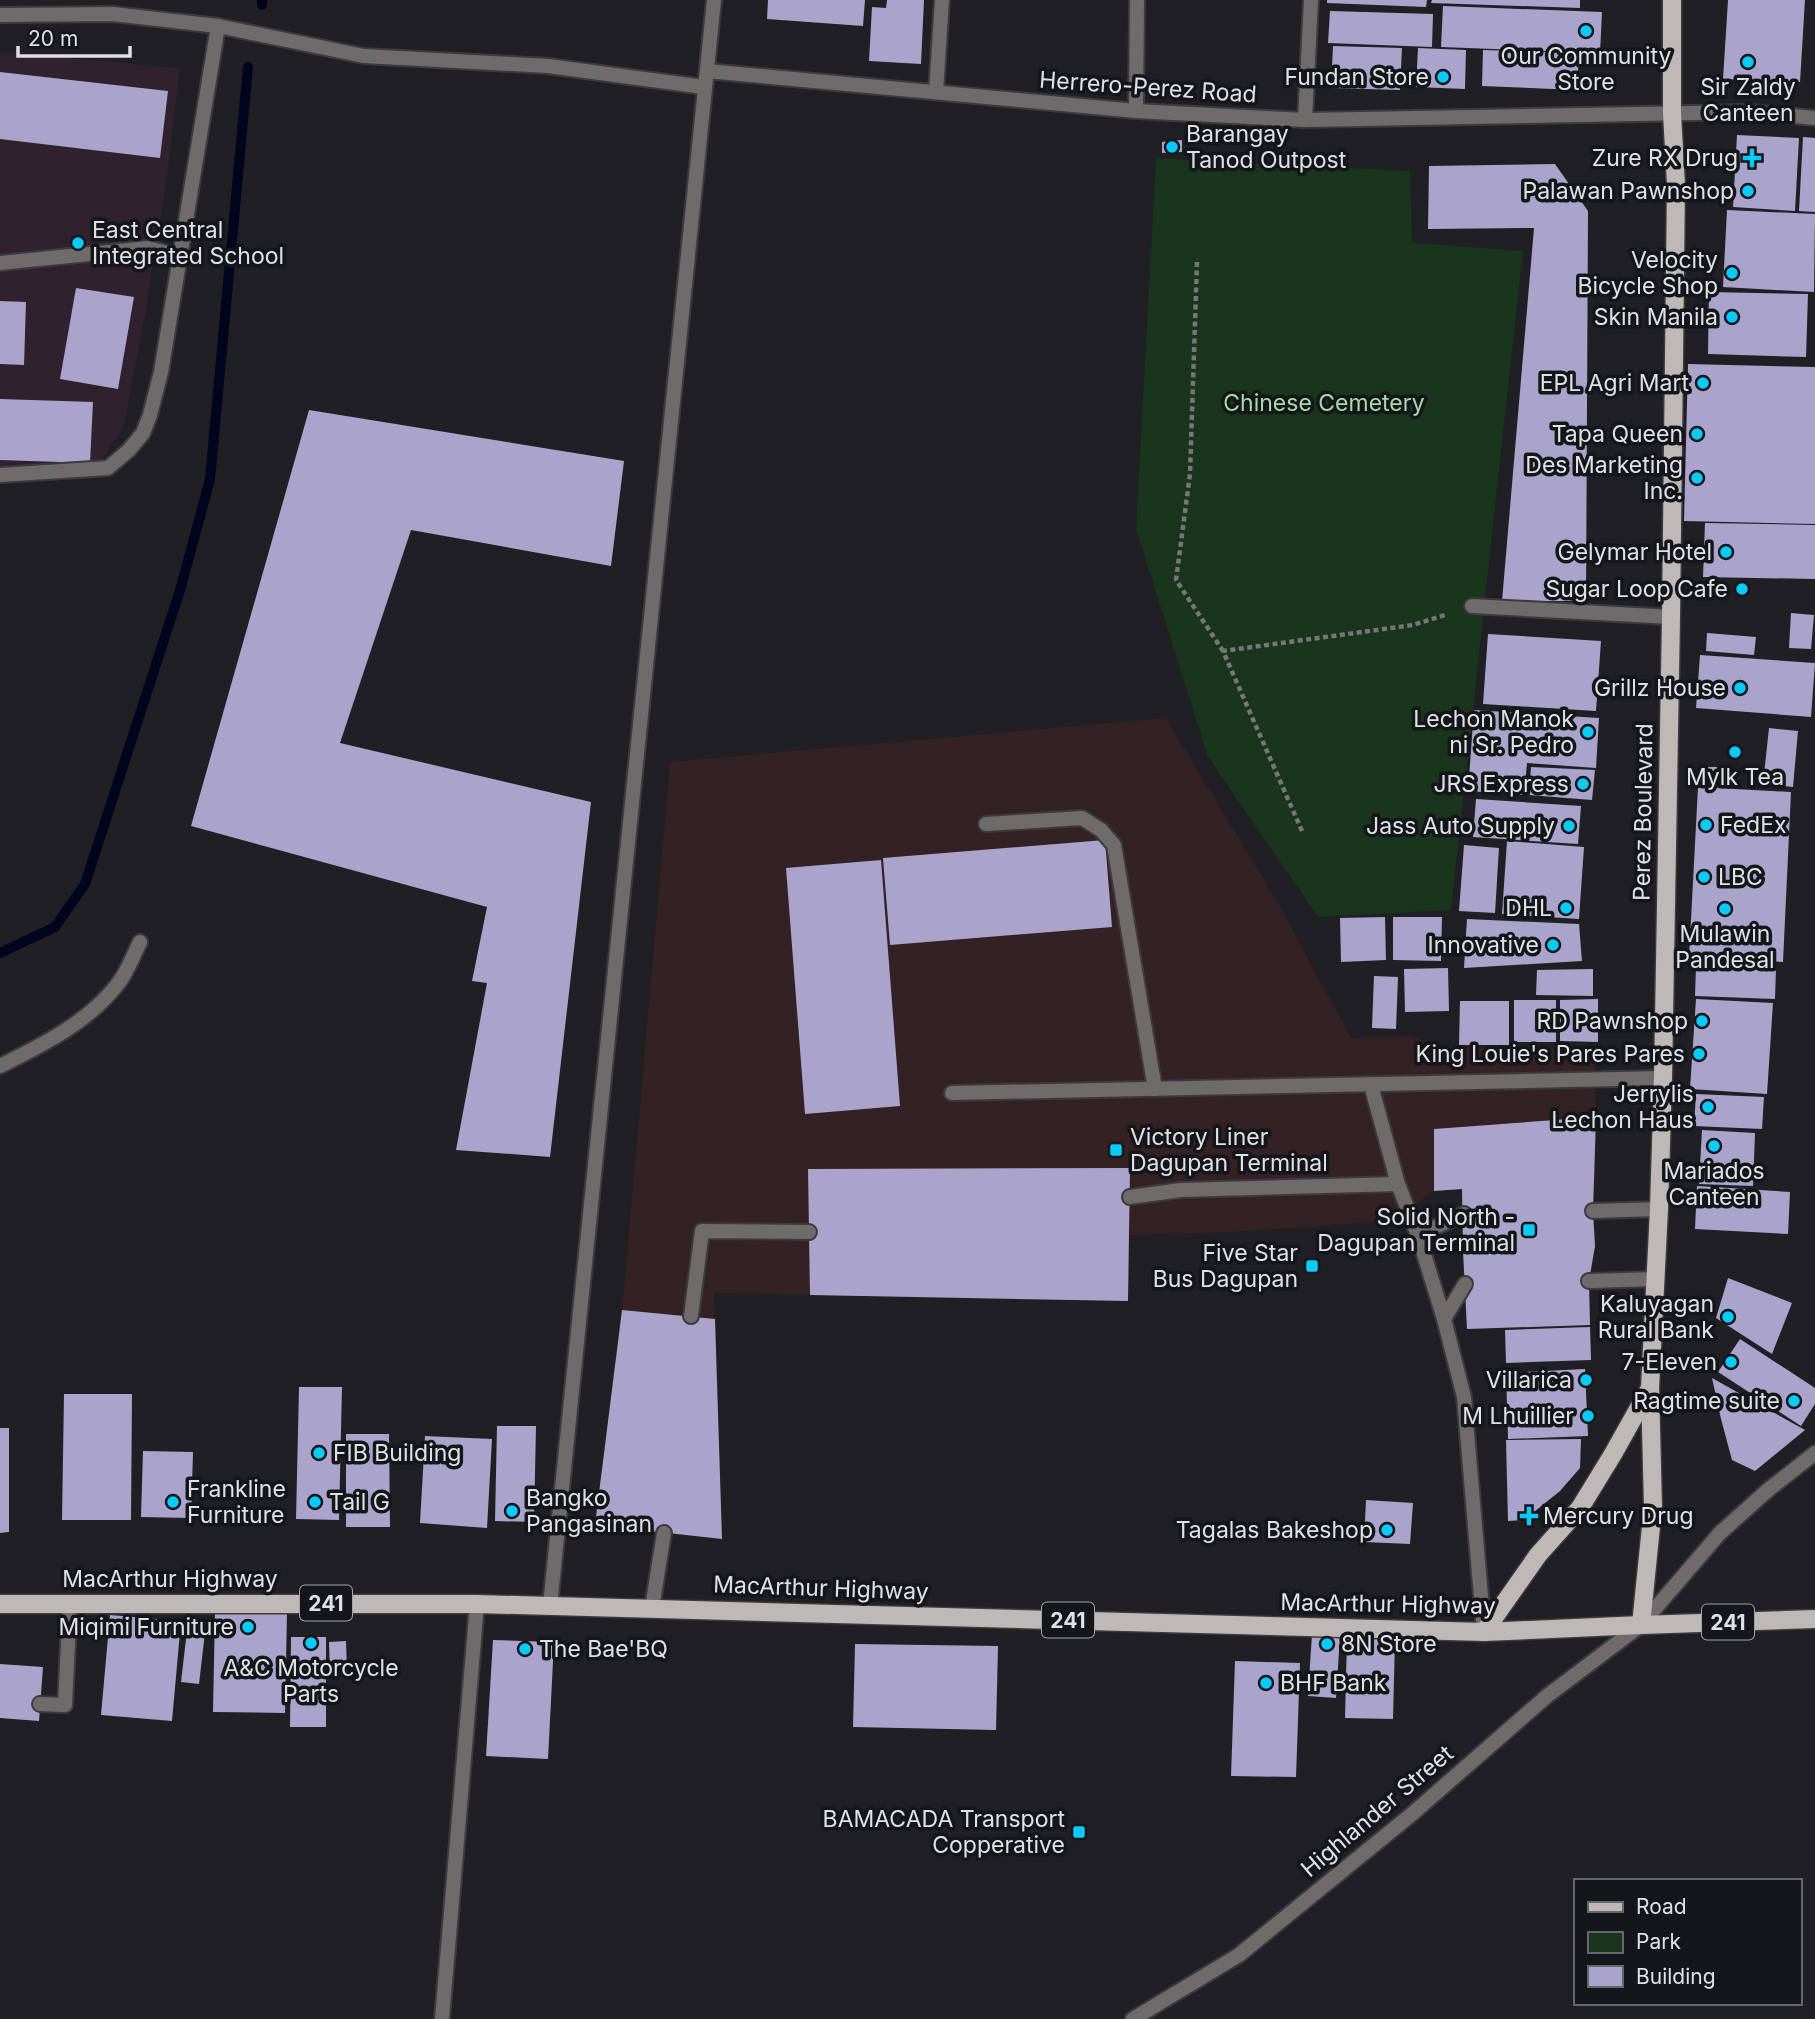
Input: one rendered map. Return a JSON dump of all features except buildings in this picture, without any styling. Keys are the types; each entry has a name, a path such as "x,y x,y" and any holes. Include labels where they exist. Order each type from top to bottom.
{"main road":[{"name":"Perez Boulevard","path":"1641,1625 1653,1507 1650,1388 1663,1078 1676,184 1672,113 1672,0"},
{"path":"1484,1632 1538,1555 1580,1508 1650,1388"},
{"name":"MacArthur Highway","path":"0,1604 477,1604 1484,1632 1641,1625"},
{"name":"241","path":"1641,1625 1815,1619"}],"street":[{"path":"550,1606 714,0"},
{"path":"936,92 942,0"},
{"path":"1136,111 1137,0"},
{"path":"1305,120 1311,0"},
{"path":"0,15 113,15 218,26 364,56 548,66 704,87"},
{"path":"0,475 108,468 129,450 143,433 161,372 218,26"},
{"name":"Herrero-Perez Road","path":"707,71 1136,111 1305,120 1750,111 1815,118"},
{"path":"0,263 148,248 179,256"},
{"path":"1472,606 1671,617"},
{"path":"986,824 1082,818 1101,830 1114,845 1155,1089"},
{"path":"0,1066 45,1043 92,1012 118,984 140,942"},
{"path":"952,1093 1663,1078"},
{"path":"1371,1085 1398,1184 1418,1235 1444,1320 1464,1396 1484,1632"},
{"path":"1129,1197 1181,1190 1398,1184"},
{"path":"1594,1211 1659,1209"},
{"path":"1418,1235 1464,1214"},
{"path":"691,1317 702,1231 809,1232"},
{"path":"1590,1281 1656,1279"},
{"path":"1444,1320 1465,1284"},
{"name":"Highlander Street","path":"1133,2019 1240,1955 1412,1814 1547,1696 1641,1625 1720,1533 1815,1453"},
{"path":"652,1608 664,1533"},
{"path":"40,1704 65,1705 70,1603"},
{"path":"442,2019 477,1604"}],"path":[{"path":"1197,262 1190,474 1176,580 1223,651 1302,831"},
{"path":"1223,651 1413,625 1472,606"}],"shaded area":[{"name":"East Central Integrated School","path":"0,52 180,68 168,170 145,316 124,425 97,468 0,468"},
{"name":"Victory Liner Dagupan Terminal","path":"1166,718 1278,903 1351,1038 1411,1036 1446,1047 1596,1050 1595,1183 1434,1191 1393,1221 1231,1232 1129,1235 1128,1301 714,1293 722,1539 595,1525 622,1310 670,762"}],"green space":[{"name":"Chinese Cemetery","path":"1156,158 1410,171 1412,243 1523,251 1451,910 1318,917 1208,757 1136,529"}],"waterway":[{"path":"262,0 262,5"},
{"path":"0,953 55,927 85,884 181,587 210,479 248,67"}],"place":[{"name":"Our Community Store","path":"1586,31"},
{"name":"Sir Zaldy Canteen","path":"1748,62"},
{"name":"Fundan Store","path":"1443,77"},
{"name":"Barangay Tanod Outpost","path":"1172,147"},
{"name":"Zure RX Drug","path":"1752,158"},
{"name":"Palawan Pawnshop","path":"1748,191"},
{"name":"East Central Integrated School","path":"78,243"},
{"name":"Velocity Bicycle Shop","path":"1732,273"},
{"name":"Skin Manila","path":"1732,317"},
{"name":"EPL Agri Mart","path":"1703,383"},
{"name":"Tapa Queen","path":"1697,434"},
{"name":"Des Marketing Inc.","path":"1697,478"},
{"name":"Gelymar Hotel","path":"1726,552"},
{"name":"Sugar Loop Cafe","path":"1742,589"},
{"name":"Grillz House","path":"1740,688"},
{"name":"Lechon Manok ni Sr. Pedro","path":"1588,732"},
{"name":"Mylk Tea","path":"1735,752"},
{"name":"JRS Express","path":"1583,784"},
{"name":"FedEx","path":"1706,825"},
{"name":"Jass Auto Supply","path":"1569,826"},
{"name":"LBC","path":"1704,877"},
{"name":"DHL","path":"1566,908"},
{"name":"Mulawin Pandesal","path":"1725,909"},
{"name":"Innovative","path":"1553,945"},
{"name":"RD Pawnshop","path":"1702,1021"},
{"name":"King Louie's Pares Pares","path":"1699,1054"},
{"name":"Jerrylis Lechon Haus","path":"1708,1107"},
{"name":"Mariados Canteen","path":"1714,1146"},
{"name":"Victory Liner Dagupan Terminal","path":"1116,1150"},
{"name":"Solid North - Dagupan Terminal","path":"1529,1230"},
{"name":"Five Star Bus Dagupan","path":"1312,1266"},
{"name":"Kaluyagan Rural Bank","path":"1728,1317"},
{"name":"7-Eleven","path":"1731,1362"},
{"name":"Villarica","path":"1586,1380"},
{"name":"Ragtime suite","path":"1794,1401"},
{"name":"M Lhuillier","path":"1588,1416"},
{"name":"FIB Building","path":"319,1453"},
{"name":"Frankline Furniture","path":"173,1502"},
{"name":"Tail G","path":"315,1502"},
{"name":"Bangko Pangasinan","path":"512,1511"},
{"name":"Mercury Drug","path":"1529,1516"},
{"name":"Tagalas Bakeshop","path":"1387,1530"},
{"name":"Miqimi Furniture","path":"248,1627"},
{"name":"A&C Motorcycle Parts","path":"311,1643"},
{"name":"8N Store","path":"1327,1644"},
{"name":"The Bae'BQ","path":"525,1649"},
{"name":"BHF Bank","path":"1266,1683"},
{"name":"BAMACADA Transport Copperative","path":"1079,1832"}]}
